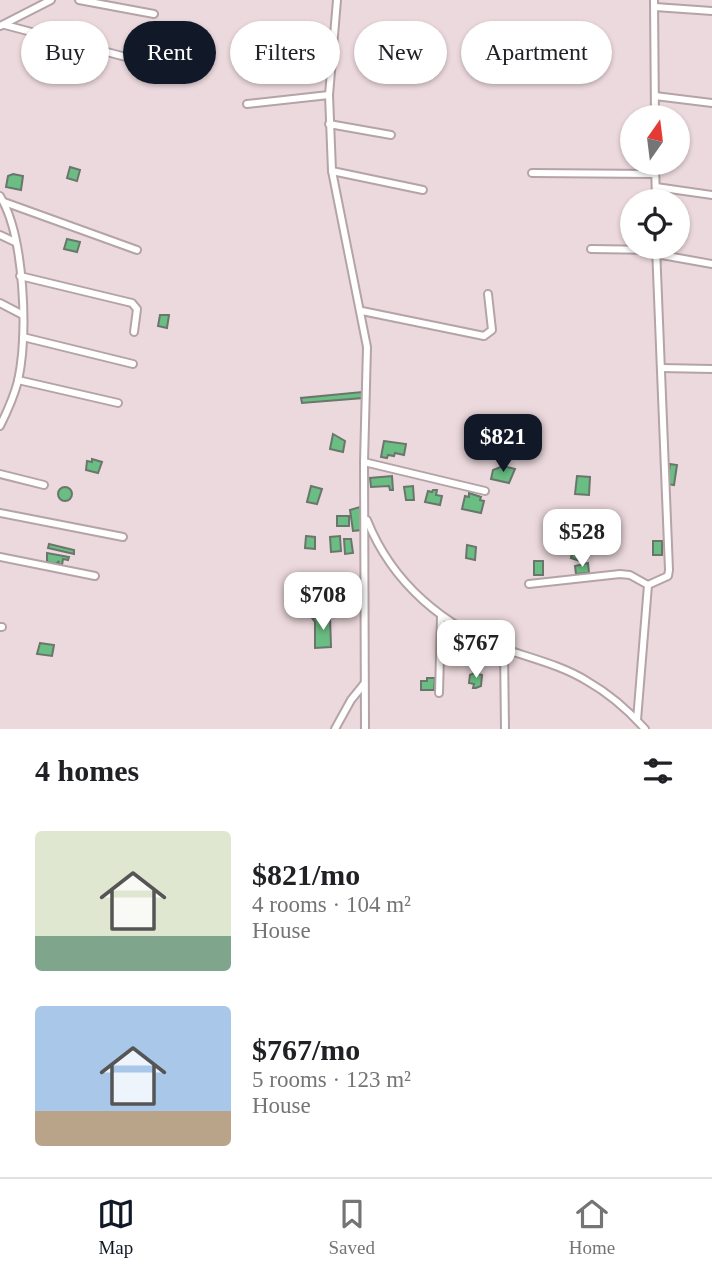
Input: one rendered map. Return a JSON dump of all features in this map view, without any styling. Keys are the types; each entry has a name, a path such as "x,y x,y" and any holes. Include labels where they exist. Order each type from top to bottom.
{"street":[{"path":"3,25 51,0"},
{"path":"79,0 154,14"},
{"path":"337,0 330,94 331,171 362,311 367,347 364,462 365,729"},
{"path":"656,105 654,3 712,11"},
{"path":"3,25 123,56"},
{"path":"247,104 330,94"},
{"path":"656,96 712,103"},
{"path":"330,124 391,135"},
{"path":"331,171 423,190"},
{"path":"532,173 620,174"},
{"path":"655,175 656,187 712,195"},
{"path":"1,421 18,380 23,337 20,276 15,242 2,199"},
{"path":"2,199 137,250"},
{"path":"0,236 15,242"},
{"path":"590,249 620,249"},
{"path":"690,258 712,264"},
{"path":"648,585 668,576 669,570 656,259"},
{"path":"20,276 132,303 137,309 134,332"},
{"path":"362,311 484,336 492,330 488,294"},
{"path":"0,303 23,315"},
{"path":"23,337 134,364"},
{"path":"661,368 712,369"},
{"path":"18,380 118,403"},
{"path":"364,462 485,491"},
{"path":"0,474 44,485"},
{"path":"0,513 123,537"},
{"path":"366,518 375,540 399,578 441,616 504,649 564,669 587,680 645,729"},
{"path":"0,557 95,576"},
{"path":"529,584 620,574 630,575 648,585"},
{"path":"637,720 648,585"},
{"path":"439,693 441,616"},
{"path":"504,649 505,729"},
{"path":"335,729 351,700 364,684"}],"building":[{"path":"70,167 80,170 77,181 67,178"},
{"path":"8,176 23,176 21,190 6,187"},
{"path":"67,239 80,242 77,252 64,249"},
{"path":"160,315 169,315 167,328 158,326"},
{"path":"362,392 363,398 302,403 301,398"},
{"path":"333,434 345,441 343,452 330,449"},
{"path":"384,441 406,444 404,455 395,453 387,458 381,457"},
{"path":"92,459 102,462 98,473 86,470 87,461 92,462"},
{"path":"670,464 677,465 674,485 667,484"},
{"path":"503,466 515,469 509,483 491,479 493,470"},
{"path":"392,476 393,490 390,490 389,486 371,487 370,478"},
{"path":"577,476 590,477 589,495 575,494"},
{"path":"311,486 322,489 317,504 307,502"},
{"path":"413,486 414,500 406,500 404,487"},
{"path":"62,487 68,487 72,494 68,501 62,501 58,497 58,491"},
{"path":"437,490 436,495 442,496 440,505 425,502 428,491"},
{"path":"469,493 481,497 480,500 484,501 481,513 462,509 465,496 469,497"},
{"path":"360,507 362,530 353,531 350,510"},
{"path":"337,516 349,516 349,526 337,526"},
{"path":"585,533 586,546 576,547 575,534"},
{"path":"306,536 315,537 315,549 305,548"},
{"path":"340,536 341,551 331,552 330,537"},
{"path":"344,539 351,539 353,553 345,554"},
{"path":"653,541 662,541 662,555 653,555"},
{"path":"49,544 74,550 74,554 48,548"},
{"path":"467,545 476,547 475,560 466,558"},
{"path":"573,547 584,551 580,561 571,558"},
{"path":"47,553 69,557 68,560 63,559 62,565 58,564 59,561 56,564 47,562"},
{"path":"534,561 543,561 543,575 534,575"},
{"path":"588,563 589,573 576,574 575,566"},
{"path":"353,595 361,596 360,607 345,605 346,597 352,598"},
{"path":"330,617 331,647 315,648 315,622 312,618"},
{"path":"40,643 54,645 52,656 37,654"},
{"path":"470,675 482,675 481,686 476,688 469,683"},
{"path":"427,678 435,678 434,690 421,690 421,681 427,681"}]}
